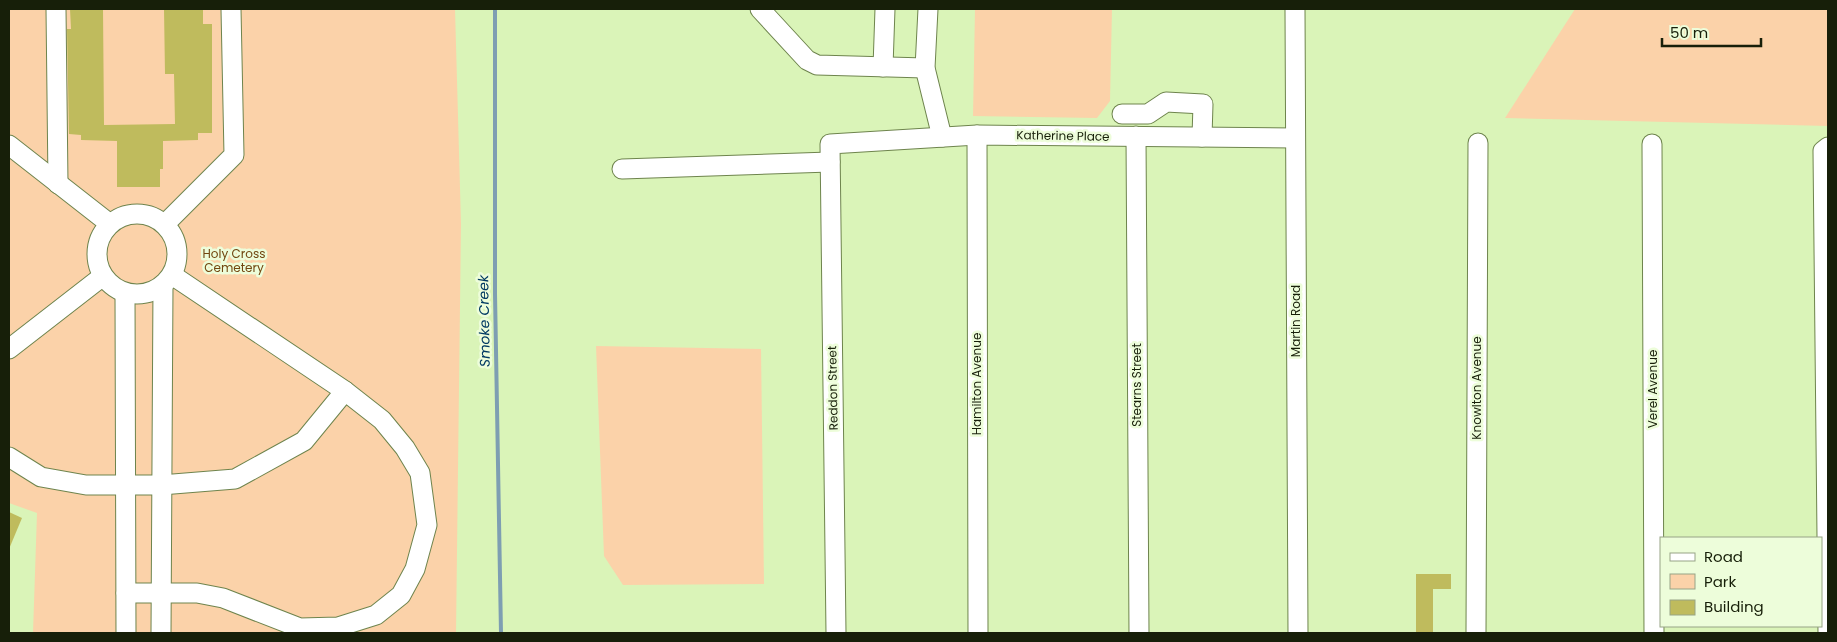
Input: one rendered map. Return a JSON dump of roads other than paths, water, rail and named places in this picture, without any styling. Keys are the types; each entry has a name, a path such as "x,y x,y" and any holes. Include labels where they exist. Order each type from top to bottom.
{"street":[{"path":"56,9 58,184"},
{"path":"165,224 234,155 231,9"},
{"path":"760,9 807,60 817,65 834,67 925,68"},
{"path":"883,67 885,9"},
{"path":"928,9 925,68 942,137"},
{"name":"Martin Road","path":"1295,9 1298,633"},
{"path":"1122,114 1148,114 1166,102 1203,104 1202,137"},
{"name":"Katherine Place","path":"622,169 830,153 942,137 977,135 1295,138"},
{"name":"Hamilton Avenue","path":"977,135 978,633"},
{"name":"Stearns Street","path":"1136,136 1139,633"},
{"name":"Knowlton Avenue","path":"1476,633 1478,143"},
{"name":"Verel Avenue","path":"1652,144 1654,633"},
{"path":"9,145 110,224"},
{"path":"1826,149 1828,633"},
{"name":"Reddon Street","path":"830,153 836,633"},
{"path":"161,633 162,485 168,280 178,252 174,238 165,224 153,217 136,213 122,216 110,224 102,234 97,247 98,262 103,276 112,286 125,293 137,295 151,292 168,280"},
{"path":"9,349 103,276"},
{"path":"126,593 196,593 223,598 300,628 338,627 376,615 401,595 415,569 427,525 420,474 405,448 382,420 345,391 168,280"},
{"path":"125,293 126,633"},
{"path":"9,457 41,477 86,484 162,485 235,479 304,441 345,391"}],"waterway":[{"name":"Smoke Creek","path":"495,9 495,294 501,633"}],"park label":[{"name":"Holy Cross Cemetery","path":"234,261"}]}
